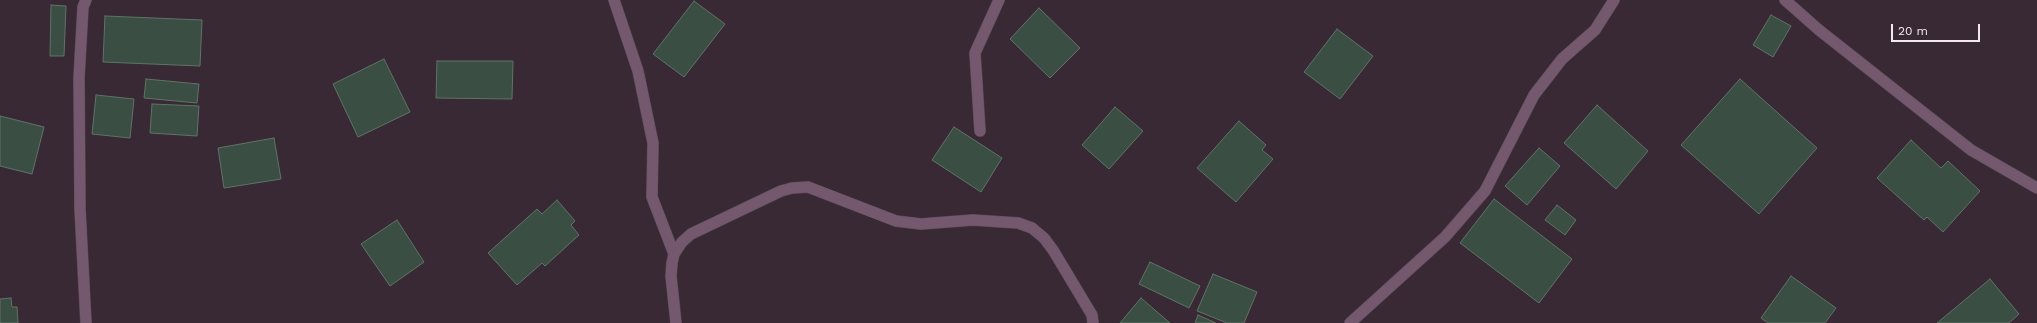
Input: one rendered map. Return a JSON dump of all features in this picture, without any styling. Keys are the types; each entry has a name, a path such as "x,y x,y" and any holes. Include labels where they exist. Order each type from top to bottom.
{"street":[{"path":"86,0 83,7 79,86 80,209 86,323"},
{"path":"614,0 638,71 653,143 652,197 674,254"},
{"path":"980,131 975,53 999,0"},
{"path":"1350,323 1446,237 1485,191 1534,95 1562,59 1595,30 1614,0"},
{"path":"1785,0 1819,30 1971,150 2037,188"},
{"path":"676,323 671,276 674,254 682,242 691,234 781,191 792,188 808,187 896,221 921,224 973,220 1018,223 1032,228 1044,238 1053,250 1092,315 1093,323"}],"building":[{"path":"694,1 725,24 684,77 653,54"},
{"path":"51,5 66,6 64,56 50,56"},
{"path":"1039,8 1080,48 1050,78 1010,39"},
{"path":"1771,15 1791,26 1773,57 1753,45"},
{"path":"105,16 202,20 200,66 103,62"},
{"path":"1337,29 1373,56 1340,99 1304,72"},
{"path":"384,59 410,112 358,137 333,84"},
{"path":"437,61 513,61 512,99 436,98"},
{"path":"146,79 199,84 197,103 144,98"},
{"path":"1740,79 1817,148 1759,214 1681,145"},
{"path":"96,95 134,99 130,138 92,134"},
{"path":"152,104 199,106 197,136 150,133"},
{"path":"1597,105 1648,151 1616,189 1564,143"},
{"path":"1115,107 1143,131 1109,169 1082,145"},
{"path":"0,116 44,127 32,174 0,166"},
{"path":"1239,121 1266,145 1262,150 1273,159 1236,202 1197,168"},
{"path":"954,127 1002,158 981,192 932,160"},
{"path":"274,138 281,179 224,188 218,148"},
{"path":"1911,140 1941,168 1948,161 1980,191 1943,232 1927,217 1924,220 1877,178"},
{"path":"1539,148 1560,166 1527,205 1505,186"},
{"path":"1494,199 1572,259 1539,303 1460,243"},
{"path":"557,200 575,221 571,225 579,235 545,266 542,263 517,285 488,253 537,209 542,214"},
{"path":"1557,205 1576,220 1565,235 1545,220"},
{"path":"397,220 424,262 390,286 361,244"},
{"path":"1150,262 1200,286 1189,308 1139,284"},
{"path":"1213,274 1257,292 1244,323 1227,323 1197,311"},
{"path":"1791,276 1836,308 1825,323 1768,323 1761,318"},
{"path":"1990,279 2019,314 2009,323 1937,323"},
{"path":"11,298 12,307 17,307 18,323 0,323 0,299"},
{"path":"1141,298 1170,323 1120,323"},
{"path":"1198,315 1216,323 1195,323"}]}
